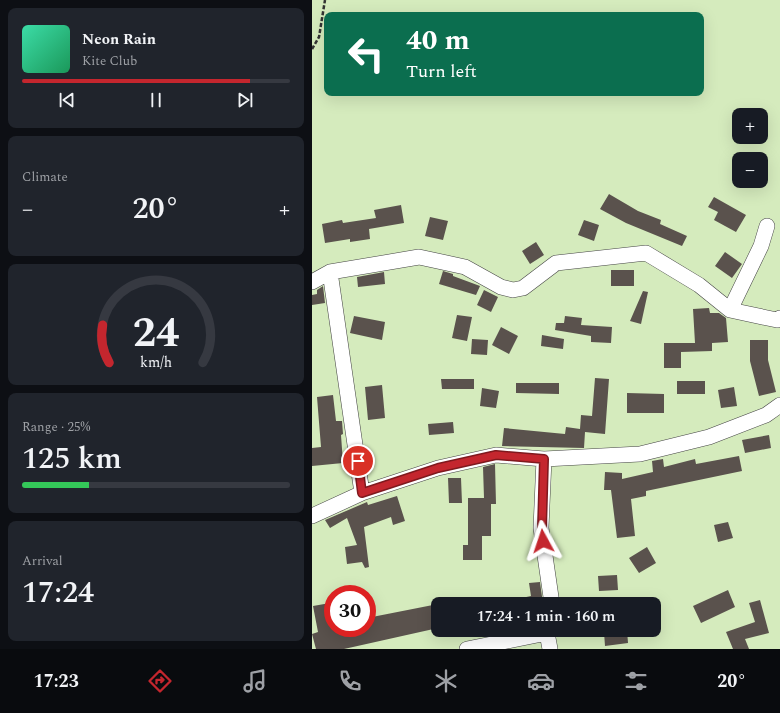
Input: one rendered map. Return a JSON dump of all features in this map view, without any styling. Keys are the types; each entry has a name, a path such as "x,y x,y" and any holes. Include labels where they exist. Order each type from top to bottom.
{"street":[{"path":"730,310 761,246 767,226"},
{"path":"312,282 330,272 418,257 465,267 501,287 513,290 523,288 556,263 646,254 699,285 730,310 777,320 780,318"},
{"path":"330,272 362,493"},
{"path":"312,516 362,493 438,468 496,455 544,459 640,454 709,437 766,415 780,405"},
{"path":"544,459 542,528 551,597"},
{"path":"467,649 523,637"},
{"path":"548,637 550,649"}],"path":[{"path":"312,49 319,37 325,0"}],"green space":[{"path":"312,0 780,0 780,649 312,649"}],"building":[{"path":"609,194 638,211 661,220 660,224 687,236 682,246 626,223 600,209"},
{"path":"714,197 746,215 736,232 714,220 718,212 708,207"},
{"path":"401,205 404,223 369,229 370,239 350,242 350,239 325,243 322,224 342,220 343,223 376,218 374,210"},
{"path":"430,217 448,221 443,240 425,236"},
{"path":"584,220 599,225 594,241 578,235"},
{"path":"536,242 544,255 530,264 522,251"},
{"path":"725,252 742,264 732,278 715,266"},
{"path":"611,270 634,270 634,286 611,286"},
{"path":"443,271 480,286 476,295 439,284"},
{"path":"384,272 385,284 358,287 357,277"},
{"path":"323,286 325,303 312,305 312,295 317,294 317,290"},
{"path":"484,290 498,297 491,312 477,305"},
{"path":"643,291 648,292 641,324 630,321"},
{"path":"709,308 710,313 719,313 726,318 728,342 712,343 712,351 681,352 681,368 664,368 664,343 695,343 693,309"},
{"path":"457,315 472,317 467,341 452,338"},
{"path":"354,316 385,322 382,340 350,333"},
{"path":"565,316 582,318 581,325 612,327 611,343 591,342 591,336 555,330 556,323 564,323"},
{"path":"501,327 518,336 509,354 492,345"},
{"path":"542,335 564,339 563,349 541,346"},
{"path":"472,339 488,340 487,355 471,354"},
{"path":"750,340 768,340 768,360 776,392 759,396 750,361"},
{"path":"595,378 609,379 605,434 585,432 584,448 502,446 504,428 565,434 566,427 580,429 581,415 592,416"},
{"path":"441,379 474,379 474,389 442,389"},
{"path":"677,381 705,381 705,394 677,394"},
{"path":"516,383 559,383 559,394 516,393"},
{"path":"382,385 385,418 368,420 365,387"},
{"path":"734,387 737,406 721,408 718,390"},
{"path":"482,388 499,391 496,408 480,406"},
{"path":"627,393 664,394 664,413 627,413"},
{"path":"333,395 336,421 342,421 343,434 341,435 343,463 312,466 312,448 321,447 317,397"},
{"path":"453,422 454,433 429,435 428,424"},
{"path":"769,435 771,448 745,453 742,440"},
{"path":"739,456 742,471 646,491 646,496 631,499 635,536 617,538 611,490 604,490 605,472 622,473 622,479 653,472 652,461 663,459 664,467 695,459 696,464"},
{"path":"495,464 496,504 491,504 491,536 482,536 482,560 463,560 463,545 468,545 468,498 484,498 483,467"},
{"path":"448,478 461,478 462,503 449,503"},
{"path":"397,496 405,521 393,525 391,517 364,527 369,567 365,568 362,562 347,564 345,547 357,545 347,518 330,528 325,520 367,502 368,505"},
{"path":"728,522 733,538 718,542 714,525"},
{"path":"647,547 656,563 639,573 629,558"},
{"path":"617,575 618,590 599,591 598,576"},
{"path":"540,582 542,597 526,597 531,596 529,583"},
{"path":"728,590 735,607 701,623 693,606"},
{"path":"760,600 769,633 745,639 749,649 733,649 726,632 755,622 749,603"},
{"path":"324,604 324,637 376,637 376,616 431,605 431,630 344,649 316,649 312,634 318,632 313,606"},
{"path":"604,637 628,637 628,643 605,646"}],"route":[{"path":"358,461 362,493 438,468 496,455 544,459 543,541"}]}
